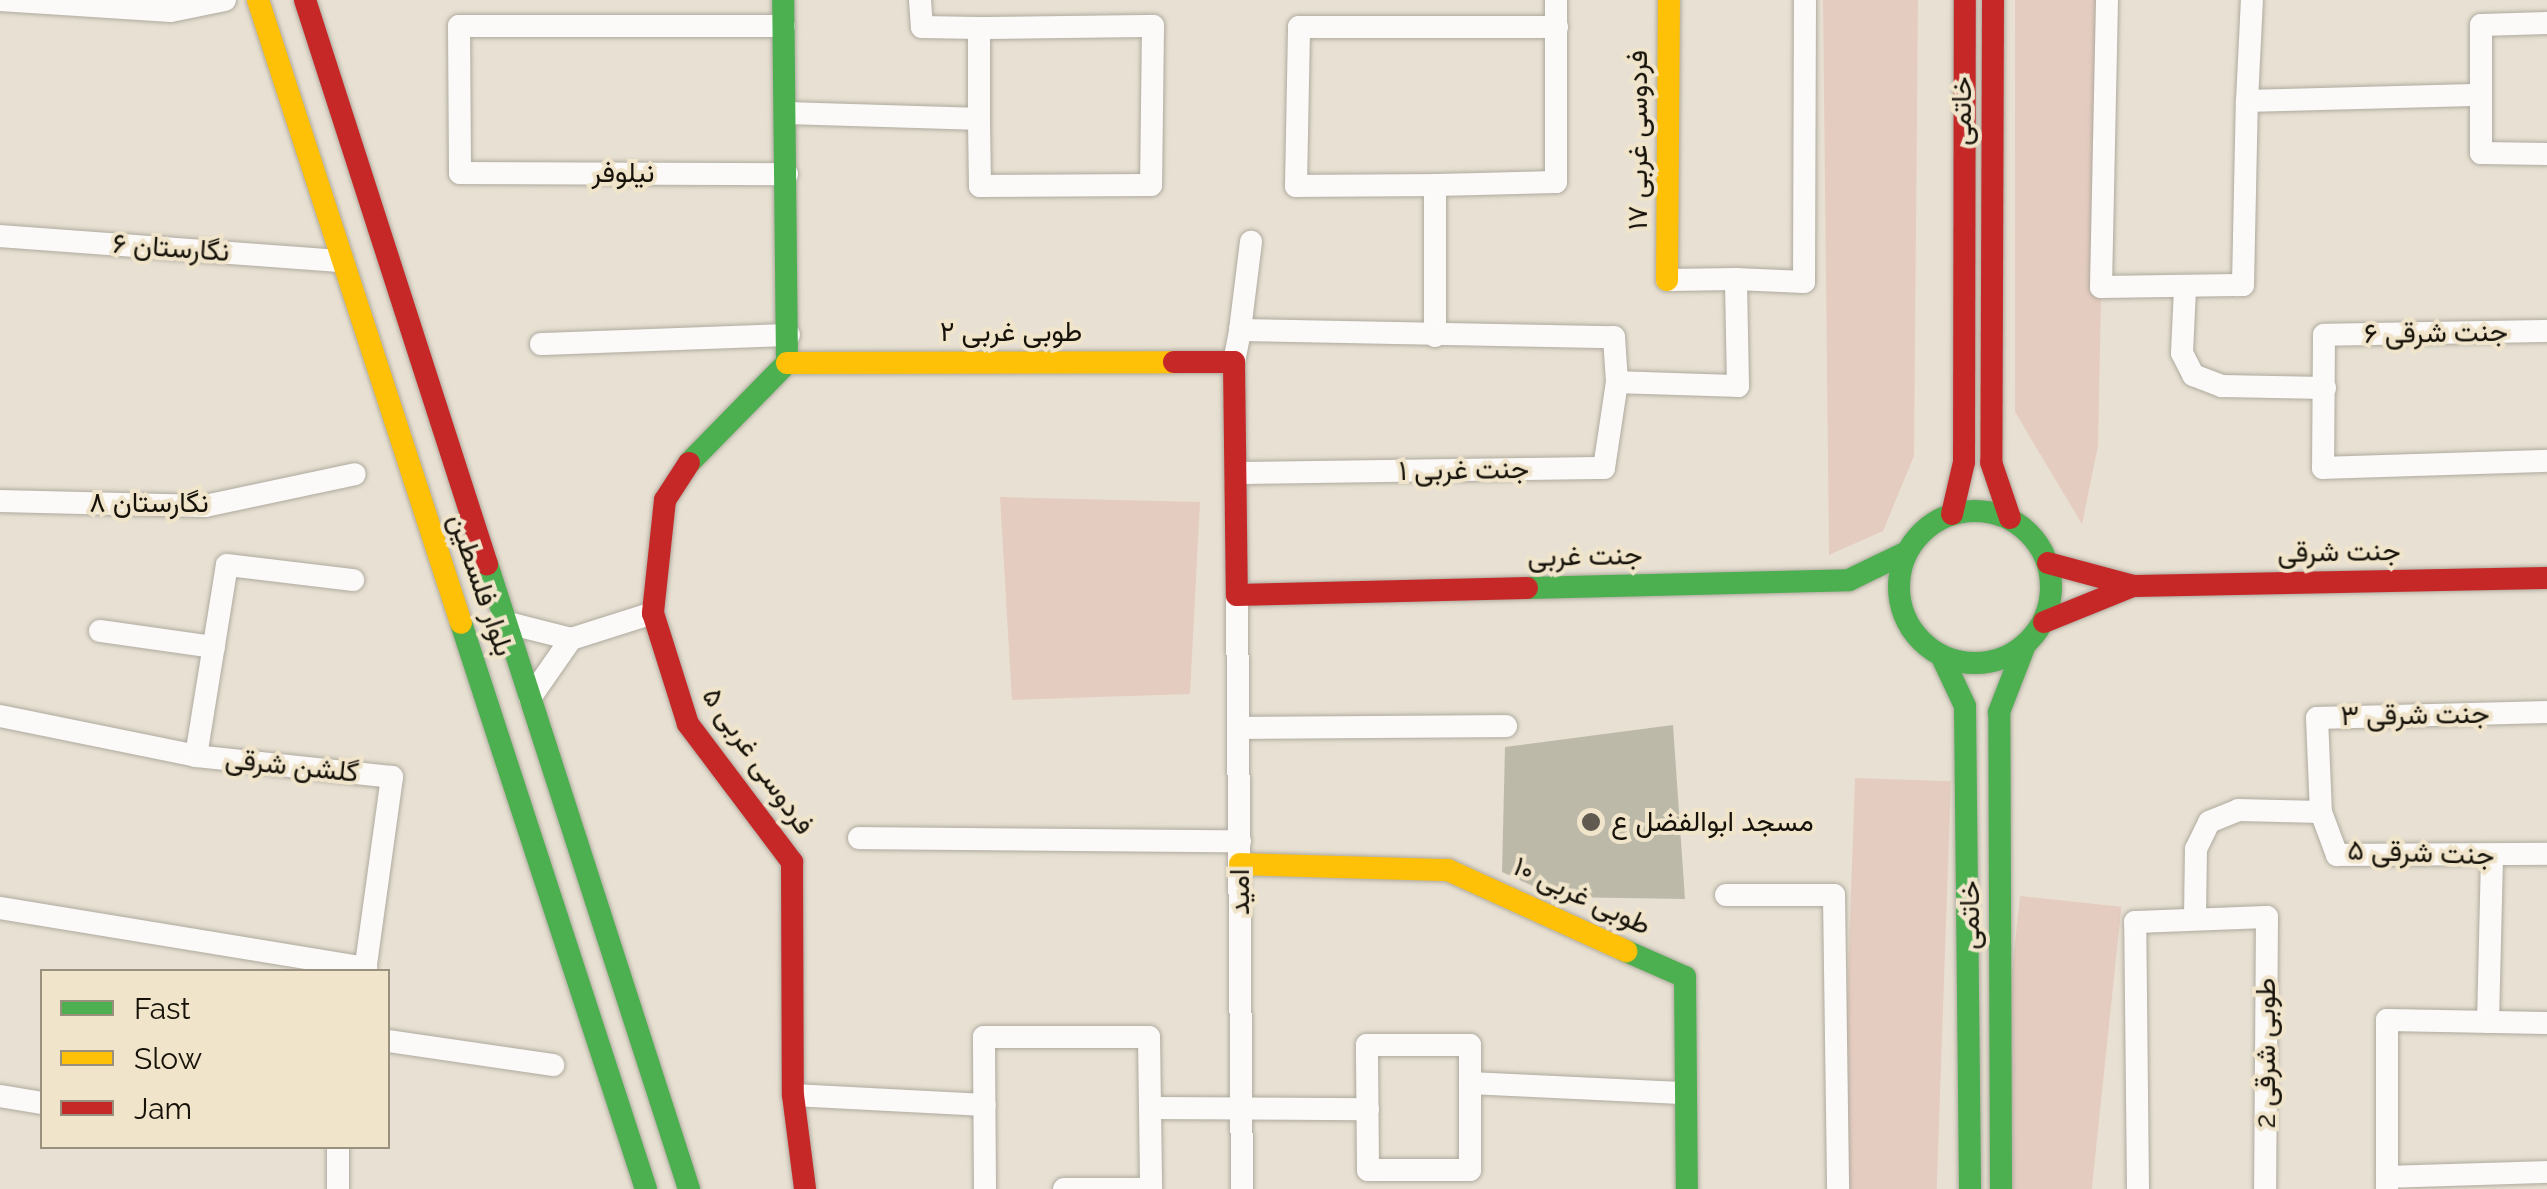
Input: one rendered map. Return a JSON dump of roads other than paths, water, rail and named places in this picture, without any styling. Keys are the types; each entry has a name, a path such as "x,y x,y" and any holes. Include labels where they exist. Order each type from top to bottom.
{"main road":[{"name":"بلوار فلسطین","path":"258,0 522,794 615,1115 646,1189"},
{"name":"بلوار فلسطین","path":"305,0 657,1100 689,1189"},
{"path":"783,0 788,113 788,363"},
{"name":"فردوسی غربی ۱۷","path":"1667,280 1669,0"},
{"name":"خاتمی","path":"1952,514 1964,462 1965,0"},
{"name":"خاتمی","path":"1992,0 1991,462 2010,518"},
{"path":"1234,362 1237,595"},
{"name":"طوبی غربی ۲","path":"788,363 1234,362"},
{"name":"فردوسی غربی ۵","path":"788,363 726,416 665,500 652,613 688,724 792,862 793,1095 806,1189"},
{"path":"1828,580 1907,552 1952,514 2010,518 2048,563 2133,586"},
{"path":"1907,552 1899,595 1917,636 1940,655 1984,663 2026,645 2044,622 2133,586"},
{"path":"2044,622 2048,563"},
{"name":"جنت شرقی","path":"2133,586 2547,578"},
{"name":"جنت غربی","path":"1237,595 1828,580 1871,598 1917,636"},
{"name":"خاتمی","path":"2001,1189 1999,712 2026,645"},
{"name":"خاتمی","path":"1940,655 1965,706 1970,1189"},
{"name":"طوبی غربی ۱۰","path":"1240,852 1448,870 1685,977 1688,1189"},
{"path":"615,1115 657,1100"}],"street":[{"path":"0,0 171,11 225,0"},
{"path":"920,0 922,27 1154,26 1151,185 980,186 979,28"},
{"path":"1556,0 1557,27 1556,182 1296,186 1299,27 1557,27"},
{"path":"1667,280 1736,278 1804,282 1805,0"},
{"path":"2106,0 2101,287 2184,288 2243,286 2252,0"},
{"path":"2547,23 2481,25 2481,153 2547,154"},
{"name":"نیلوفر","path":"784,26 460,26 460,172 787,174"},
{"path":"2247,101 2481,96"},
{"path":"788,113 979,119"},
{"path":"1434,336 1436,185"},
{"name":"نگارستان ۶","path":"0,236 342,261"},
{"path":"1234,362 1251,242"},
{"path":"1240,330 1614,337 1616,382 1738,386 1736,278"},
{"path":"2184,288 2182,352 2193,375 2222,386 2324,388 2323,468 2547,461"},
{"name":"جنت شرقی ۶","path":"2324,388 2324,336 2547,330"},
{"path":"541,344 789,335"},
{"name":"جنت غربی ۱","path":"1236,474 1604,468 1616,382"},
{"name":"نگارستان ۸","path":"0,502 205,506 355,474"},
{"path":"196,756 228,565 353,580"},
{"name":"امید","path":"1237,595 1242,1189"},
{"path":"504,622 571,639 652,613"},
{"path":"100,630 214,647"},
{"path":"530,698 571,639"},
{"name":"جنت شرقی ۳","path":"2321,812 2317,718 2547,712"},
{"name":"گلشن شرقی","path":"0,716 196,756 392,777 366,969"},
{"path":"1239,728 1506,726"},
{"path":"2138,1189 2135,922 2196,918 2196,849 2208,822 2238,810 2321,812"},
{"name":"جنت شرقی ۵","path":"2321,812 2337,855 2547,854"},
{"path":"859,838 1240,852"},
{"path":"2488,1022 2492,856"},
{"path":"1726,896 1834,895 1838,1189"},
{"path":"0,908 360,969"},
{"name":"طوبی شرقی 2","path":"2196,918 2267,917 2264,1189"},
{"path":"2547,1023 2387,1020 2387,1183 2547,1172"},
{"path":"985,1189 984,1038 1149,1036 1151,1188 1064,1189"},
{"path":"390,1041 553,1065"},
{"path":"1367,1044 1470,1044 1470,1084 1470,1179 1368,1170 1367,1044"},
{"path":"1470,1084 1686,1093"},
{"path":"793,1095 984,1105"},
{"path":"0,1096 40,1103"},
{"path":"1150,1108 1368,1109"},
{"path":"334,1149 338,1189"}],"place":[{"name":"مسجد ابوالفضل ع","path":"1591,822"}]}
